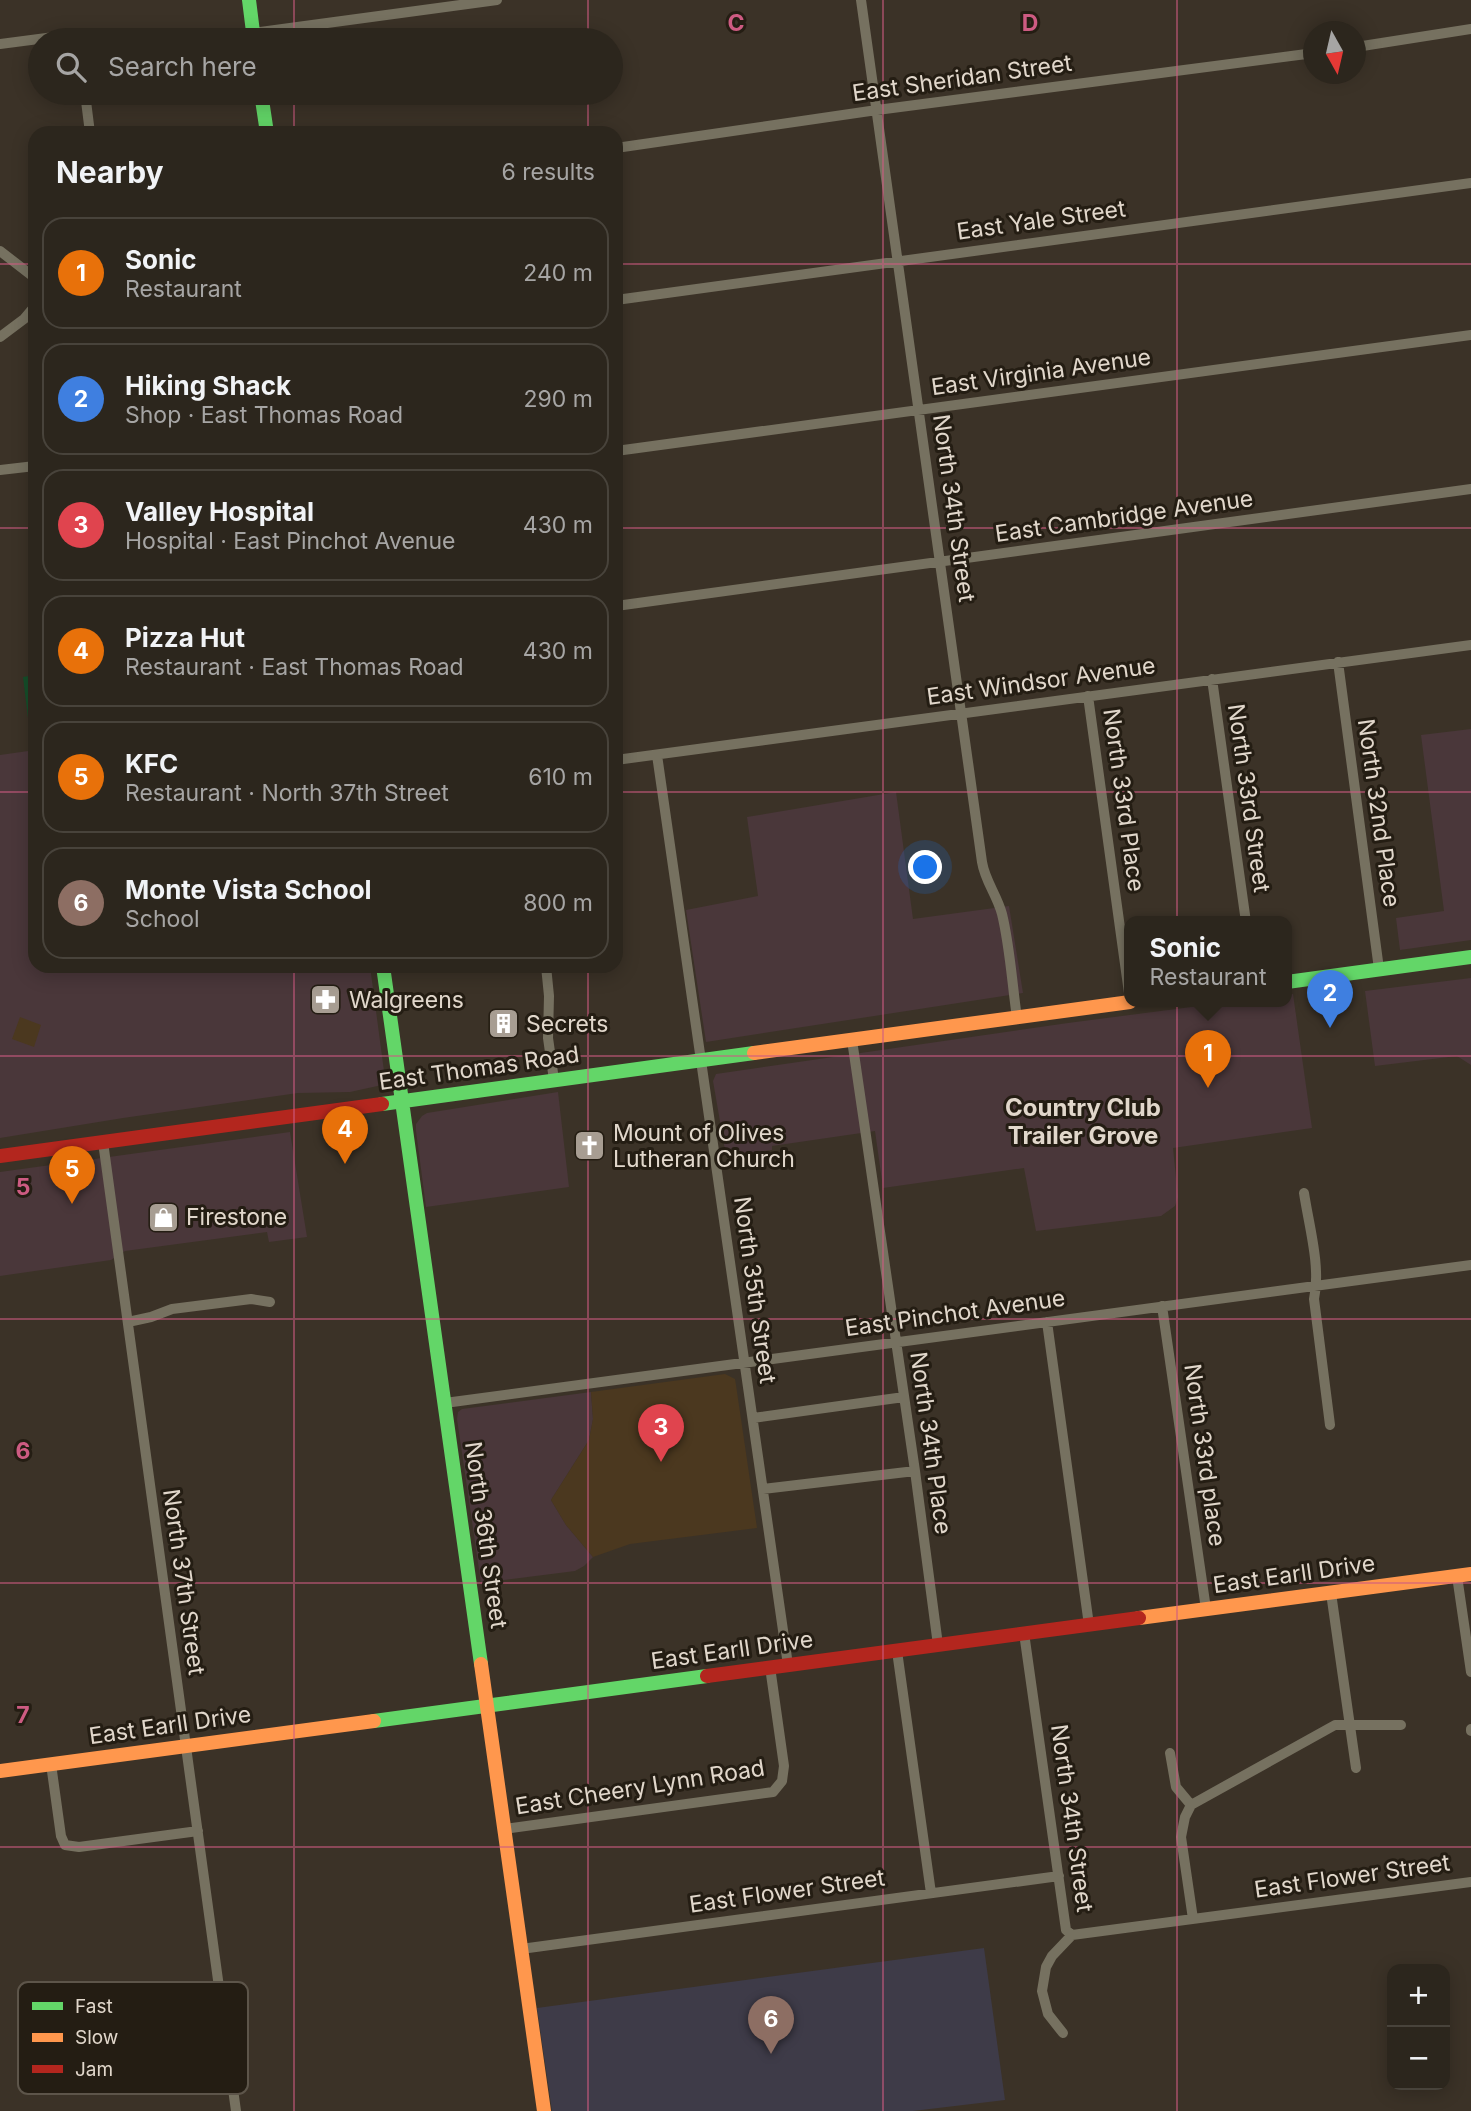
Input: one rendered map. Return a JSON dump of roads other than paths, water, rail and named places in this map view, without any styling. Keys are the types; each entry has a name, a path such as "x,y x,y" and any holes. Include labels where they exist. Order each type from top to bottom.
{"main road":[{"path":"249,0 253,28"},
{"path":"263,105 266,126"},
{"path":"1292,981 1471,957"},
{"name":"North 36th Street","path":"384,973 544,2111"},
{"name":"East Thomas Road","path":"0,1156 1124,1003"},
{"name":"East Earll Drive","path":"0,1771 1464,1575"}],"street":[{"path":"313,28 497,0"},
{"name":"North 34th Street","path":"861,0 983,871 1003,916 1017,1018"},
{"path":"1366,45 1471,29"},
{"path":"0,44 28,41"},
{"name":"East Sheridan Street","path":"623,147 877,110 1303,54"},
{"path":"86,105 89,126"},
{"name":"East Yale Street","path":"623,299 1471,183"},
{"path":"0,251 28,273"},
{"path":"0,337 28,314"},
{"name":"East Virginia Avenue","path":"623,450 1471,335"},
{"path":"0,470 28,467"},
{"name":"East Cambridge Avenue","path":"623,605 1471,489"},
{"name":"East Windsor Avenue","path":"623,759 1471,645"},
{"name":"North 32nd Place","path":"1338,662 1379,970"},
{"name":"North 33rd Street","path":"1212,679 1245,916"},
{"name":"North 33rd Place","path":"1088,696 1124,957"},
{"name":"North 35th Street","path":"657,755 788,1665"},
{"path":"546,973 550,996 548,1038 554,1080"},
{"name":"North 34th Place","path":"852,1040 938,1645"},
{"name":"North 37th Street","path":"103,1142 218,1982"},
{"path":"1304,1194 1317,1286 1314,1299 1330,1425"},
{"name":"East Pinchot Avenue","path":"445,1403 1471,1265"},
{"path":"128,1322 172,1309 251,1299 270,1303"},
{"name":"North 33rd place","path":"1162,1307 1206,1609"},
{"path":"1047,1322 1090,1625"},
{"path":"752,1418 904,1397"},
{"path":"763,1491 783,1486 915,1471"},
{"path":"1464,1575 1471,1672"},
{"path":"1331,1592 1356,1768"},
{"name":"North 34th Street","path":"1024,1633 1066,1930 1072,1935 1052,1956 1046,1967 1042,1991 1048,2014 1063,2033"},
{"path":"897,1651 931,1893"},
{"name":"East Cheery Lynn Road","path":"505,1829 772,1792 781,1784 784,1766 770,1667"},
{"path":"1193,1919 1181,1837 1185,1817 1191,1805 1335,1725 1401,1725"},
{"path":"1170,1753 1176,1787 1191,1805"},
{"path":"51,1764 61,1836 65,1844 79,1847 198,1831"},
{"name":"East Flower Street","path":"521,1949 1059,1876"},
{"name":"East Flower Street","path":"1072,1935 1471,1882"}],"place":[{"name":"Walgreens","path":"326,1000"},
{"name":"Secrets","path":"503,1024"},
{"name":"Hiking Shack","path":"1330,1028"},
{"name":"Sonic","path":"1208,1088"},
{"name":"Mount of Olives Lutheran Church","path":"590,1146"},
{"name":"Pizza Hut","path":"345,1164"},
{"name":"KFC","path":"72,1204"},
{"name":"Firestone","path":"163,1217"},
{"name":"Valley Hospital","path":"661,1462"},
{"name":"Monte Vista School","path":"771,2054"}],"district":[{"name":"Country Club Trailer Grove","path":"1083,1121"}]}
